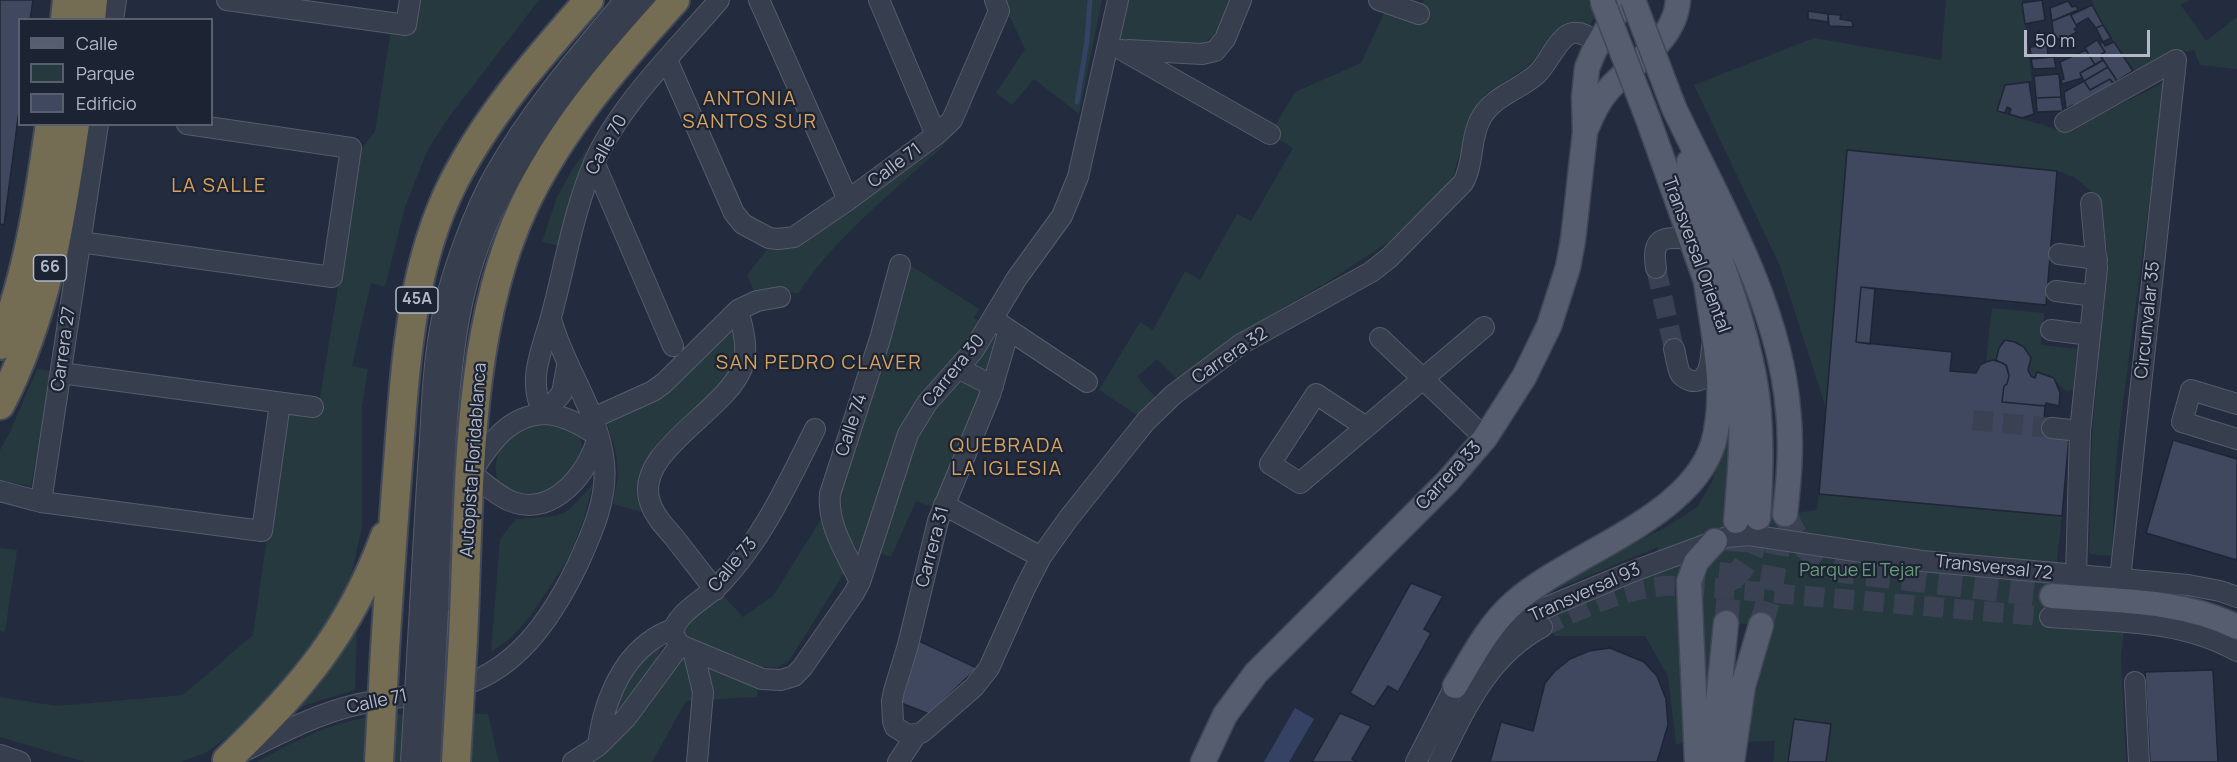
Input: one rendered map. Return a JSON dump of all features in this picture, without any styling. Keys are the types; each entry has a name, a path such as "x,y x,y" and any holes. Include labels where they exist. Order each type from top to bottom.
{"highway":[{"path":"64,18 67,0"},
{"path":"91,18 93,0"},
{"name":"45A","path":"380,762 394,512 406,368 419,286 438,219 453,183 494,114 589,0"},
{"name":"Autopista Floridablanca","path":"456,762 476,393 489,315 510,240 522,210 550,157 573,122 631,49 675,0"},
{"name":"66","path":"0,345 15,303 29,248 50,126"},
{"name":"66","path":"0,405 19,367 46,284 63,204 75,126"},
{"path":"225,761 292,694 340,630 363,588 394,512"}],"main road":[{"name":"Transversal Oriental","path":"1602,0 1648,119 1730,350 1738,393 1747,519 1762,462 1757,393 1738,316 1700,203 1674,108"},
{"name":"Carrera 33","path":"1203,762 1226,716 1256,674 1448,481 1538,350 1560,295 1573,240 1585,132 1585,77 1596,48 1624,0"},
{"name":"Transversal Oriental","path":"1633,0 1674,108 1737,236 1775,342 1788,410 1790,461 1785,514"},
{"name":"Carrera 33","path":"1585,132 1602,98 1625,73 1660,42 1675,17 1678,0"},
{"path":"1596,48 1600,67 1606,72 1625,73"},
{"path":"1455,686 1485,635 1515,602 1562,569 1653,515 1689,487 1699,474 1713,444 1720,405 1720,383 1706,281"},
{"path":"1697,762 1689,582 1696,562 1715,541"},
{"path":"2051,606 2164,605 2194,610 2237,627"},
{"path":"1712,762 1726,623"},
{"path":"1732,762 1743,686 1761,625"}],"street":[{"path":"113,18 116,0"},
{"path":"227,0 406,25 410,0"},
{"path":"430,762 429,609 434,373 443,314 453,278 494,175 528,120 558,78 625,0"},
{"path":"411,762 442,485 451,368 463,292 495,207 543,124 645,0"},
{"name":"Calle 70","path":"544,414 534,378 581,198 594,162 623,114 718,0"},
{"path":"759,0 848,200"},
{"path":"879,0 936,135"},
{"name":"Carrera 30","path":"682,642 762,679 781,680 794,676 802,668 860,582 908,434 927,403 973,351 1001,324 1017,278 1068,205 1115,49 1118,0"},
{"path":"1115,49 1209,53 1222,45 1241,0"},
{"path":"1379,0 1419,14"},
{"name":"Calle 71","path":"667,60 734,213 743,224 769,238 787,238 808,229 936,135 952,120 997,5"},
{"name":"Carrera 32","path":"898,762 909,733 926,729 974,687 989,668 1041,557 1132,437 1173,395 1241,344 1352,284 1389,258 1463,183 1468,171 1478,123 1485,111 1494,102 1536,75 1564,37 1572,33 1580,33 1596,48"},
{"path":"1115,49 1270,134"},
{"name":"Circunvalar 35","path":"2065,122 2176,60 2120,579"},
{"name":"Carrera 27","path":"41,502 98,126"},
{"path":"80,242 332,277 351,148 201,126"},
{"path":"594,162 673,346"},
{"path":"2076,576 2080,431 2097,259 2091,203"},
{"path":"1656,268 1654,252 1657,245 1664,239 1671,237 1691,239"},
{"path":"2059,254 2097,259"},
{"name":"Calle 74","path":"860,582 832,525 830,494 880,339 900,265"},
{"path":"2056,291 2094,296"},
{"path":"551,319 567,366 595,427 591,458 575,481 555,497 527,504 505,498 471,473 500,433 519,420 544,414 560,416 595,427 664,383 738,310 757,301 780,297"},
{"path":"715,590 658,518 649,501 648,490 652,475 668,445 722,399 742,367 744,335 738,310"},
{"path":"1001,324 1087,382"},
{"name":"Carrera 31","path":"909,733 896,727 893,721 892,701 944,506 993,386 1001,324"},
{"path":"1366,427 1316,394 1270,464 1300,483 1484,327"},
{"path":"2051,330 2091,335"},
{"path":"1674,349 1680,373 1688,380 1695,381 1708,372 1714,336"},
{"path":"1380,338 1481,435"},
{"path":"544,414 562,393 567,366"},
{"path":"958,368 993,386"},
{"path":"61,373 313,407"},
{"path":"2237,404 2191,390 2182,422 2237,439"},
{"path":"0,491 41,502 262,531 280,403"},
{"name":"Calle 71","path":"225,761 297,725 336,711 376,700 449,689 475,682 495,672 527,643 556,605 594,526 604,482 604,465 595,427"},
{"path":"2052,428 2080,431"},
{"name":"Calle 73","path":"573,762 598,746 626,718 682,642 683,613 715,590 759,536 815,429"},
{"path":"944,506 1041,557"},
{"name":"Transversal 72","path":"1715,541 1727,537 1749,535 1891,557 2204,587 2237,597"},
{"name":"Transversal 93","path":"1416,762 1455,686 1484,652 1528,617 1629,573 1715,541"},
{"path":"2051,606 2162,625 2208,637 2237,651"},
{"name":"Transversal 93","path":"1439,762 1468,703 1486,674 1523,638 1542,627"},
{"path":"598,746 605,711 623,673 638,652 652,639 682,642 700,675 703,692 697,762"},
{"path":"2135,681 2139,762"},
{"path":"0,755 20,762"}],"green space":[{"path":"416,0 539,0 449,117 428,149 405,207 385,287 371,283 352,366 368,369 362,407 362,527 351,576 335,614 303,660 248,721 207,752 181,762 85,762 0,737 0,697 57,706 183,695 253,635 288,412 317,415 361,149 375,132 391,30"},
{"path":"1002,0 1102,0 1079,114 1034,79 1012,105 996,93 1025,49"},
{"path":"1127,0 1230,0 1218,29 1208,40 1194,46 1120,42"},
{"path":"1424,0 1605,0 1588,28 1569,22 1555,34 1527,67 1485,94 1472,116 1451,181 1390,241 1324,284 1255,324 1178,380 1157,359 1137,377 1157,399 1140,417 1099,390 1140,322 1153,330 1185,271 1200,280 1237,214 1251,221 1293,148 1270,134 1295,92 1361,63 1386,9 1418,14"},
{"path":"1946,0 2022,0 2032,81 2005,85 1997,111 2066,132 2165,82 2119,433 2112,556 2089,554 2092,435 2108,258 2099,198 2074,177 2057,171 1848,150 1826,408 1780,266 1694,85 1814,38 1941,60"},
{"path":"2092,0 2191,0 2180,4 2206,41 2237,17 2237,69 2200,65 2194,50 2171,54 2135,74 2093,10"},
{"path":"599,132 584,167 561,246 542,242 557,197 572,170"},
{"path":"950,140 848,233 812,273 798,294 780,289 755,293 747,275 770,246 827,226"},
{"path":"910,265 979,309 974,318 1002,334 938,509 916,501 891,557 861,546 789,661 777,667 760,667 757,697 686,701 652,762 590,762 691,640 683,632 689,618 722,594 743,617 773,596 835,497"},
{"path":"1992,308 2044,313 2041,345 2077,349 2073,390 2066,391 2053,379 2038,372 2035,378 2031,376 2028,370 2031,358 2018,344 2005,341 1999,348 1996,360 1986,361"},
{"path":"728,326 736,346 734,364 725,380 660,440 650,455 642,483 645,513 613,504 618,475 616,452 606,420"},
{"path":"37,369 52,371 31,486 0,480 0,450"},
{"path":"553,421 580,436 584,453 580,465 546,494 520,498 498,483 496,464 501,447 512,434 530,424"},
{"name":"Parque El Tejar","path":"1730,429 1736,521 1817,510 1819,494 2062,516 2050,625 2124,632 2121,657 2126,762 1773,762 1775,741 1743,742 1752,692 1769,626 1718,622 1702,741 1676,744 1668,676 1645,636 1554,636 1546,613 1659,569 1658,547 1547,593 1606,557 1668,526 1697,507 1712,482"},
{"path":"593,484 584,518 569,558 531,615 510,639 491,652 500,539 516,519 556,516 569,510"},
{"path":"0,548 17,550 5,632 0,631"},
{"path":"357,618 355,690 306,705 283,717"},
{"path":"664,640 655,663 606,730 616,701 636,666"},
{"path":"424,712 488,714 499,762 256,762 280,749 341,723 371,717"}],"water":[{"path":"1295,708 1314,719 1289,762 1264,762"}],"building":[{"path":"0,0 33,0 30,18 18,18 18,118 4,225 0,224"},
{"path":"2042,0 2045,20 2025,24 2022,3"},
{"path":"2068,1 2078,10 2052,21 2050,8"},
{"path":"2092,5 2103,25 2096,28 2088,18 2076,25 2071,15"},
{"path":"1808,11 1828,14 1828,22 1808,19"},
{"path":"1828,14 1841,15 1840,19 1852,21 1853,27 1829,26"},
{"path":"2070,14 2077,27 2074,29 2077,32 2061,41 2058,38 2054,40 2052,21"},
{"path":"2103,25 2111,38 2103,42 2096,28"},
{"path":"2097,40 2105,52 2100,55 2103,60 2095,65 2085,48"},
{"path":"2103,42 2105,46 2114,42 2133,71 2117,81 2100,55 2105,52 2100,44"},
{"path":"2047,45 2048,56 2031,58 2030,47"},
{"path":"2086,50 2095,65 2080,73 2082,78 2062,84 2061,80 2064,79 2060,62"},
{"path":"2054,57 2056,68 2033,69 2031,59"},
{"path":"2103,60 2108,67 2084,81 2080,73"},
{"path":"2108,67 2117,81 2113,83 2110,79 2090,90 2084,81"},
{"path":"2059,74 2061,97 2036,98 2034,76"},
{"path":"2110,79 2114,86 2075,110 2073,105 2066,109 2064,92 2084,81 2090,90"},
{"path":"2029,82 2034,114 2022,118 2009,114 2011,109 2007,107 2005,113 1997,111 2005,85"},
{"path":"2061,97 2063,111 2037,112 2036,98"},
{"path":"1847,150 2057,171 2046,305 1861,287 1856,342 1952,352 1950,371 1976,373 1980,365 1986,362 1993,360 2003,363 2007,367 2009,376 2004,386 2002,402 2045,406 2043,434 2069,437 2062,516 1819,494"},
{"path":"1861,287 1875,289 1870,344 1856,342"},
{"path":"2005,340 2024,347 2031,358 2028,370 2031,376 2035,378 2037,372 2054,378 2060,393 2059,406 2046,403 2045,406 2002,402 2004,386 2009,376 2006,365 1996,360 1999,348"},
{"path":"2173,440 2237,459 2237,560 2146,533"},
{"path":"1411,583 1443,596 1424,629 1431,633 1398,692 1388,686 1374,707 1350,693"},
{"path":"919,641 977,668 929,714 901,703"},
{"path":"1610,648 1644,662 1657,676 1666,699 1668,725 1657,762 1490,762 1501,722 1533,731 1545,683 1555,671 1570,659 1589,651"},
{"path":"2213,670 2218,762 2150,762 2145,672"},
{"path":"1340,713 1371,726 1352,759 1357,762 1312,762"},
{"path":"1794,719 1831,724 1826,762 1788,762"}],"waterway":[{"name":"QUEBRADA LA IGLESIA","path":"1077,102 1087,41 1090,0"}],"tunnel":[{"path":"1656,268 1674,349"},
{"path":"1973,420 2052,428"},
{"path":"1785,514 1800,541 1822,561 1841,571 2052,596"},
{"path":"1761,625 1768,602 1784,516"},
{"path":"1728,581 1742,569 1751,554 1758,518"},
{"path":"1726,623 1736,521"},
{"path":"1542,627 1617,596 1648,588 1670,586 2050,617"}],"district":[{"name":"ANTONIA SANTOS SUR","path":"750,110"},
{"name":"LA SALLE","path":"219,186"},
{"name":"SAN PEDRO CLAVER","path":"819,363"},
{"name":"QUEBRADA LA IGLESIA","path":"1007,458"}]}
